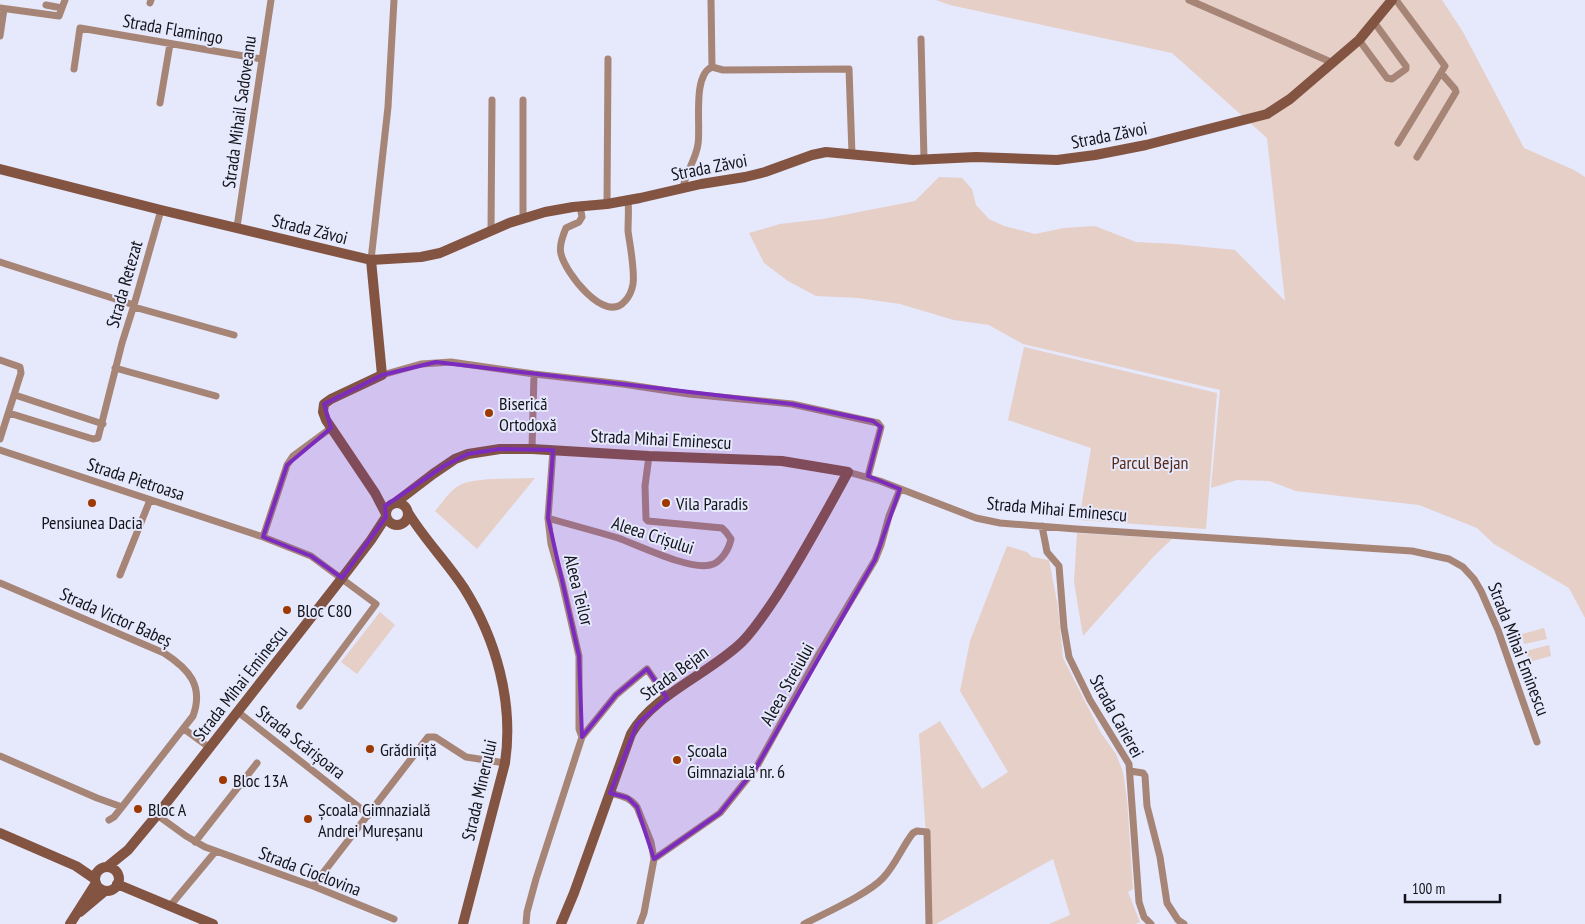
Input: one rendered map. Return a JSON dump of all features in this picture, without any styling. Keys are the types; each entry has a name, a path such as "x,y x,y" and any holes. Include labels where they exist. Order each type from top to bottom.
{"street":[{"path":"0,36 2,8 56,16 60,15 65,0"},
{"name":"Strada Mihail Sadoveanu","path":"237,227 271,0"},
{"path":"382,375 371,260 388,107 394,0"},
{"path":"711,0 712,67"},
{"path":"1189,0 1331,62"},
{"name":"Strada Zăvoi","path":"0,169 160,210 371,260 421,258 440,253 545,212 607,204 766,172 812,155 826,152 895,159 1058,160 1146,145 1267,114 1290,99 1359,40 1392,0"},
{"path":"1396,0 1445,66 1398,142"},
{"path":"46,5 62,8"},
{"path":"1359,40 1387,78 1392,80 1404,71 1406,66 1374,22"},
{"name":"Strada Flamingo","path":"74,70 80,28 262,60"},
{"path":"921,39 924,159"},
{"path":"160,103 170,44"},
{"path":"607,204 608,58"},
{"path":"683,188 695,157 698,143 699,91 706,70 712,67 724,70 849,69 852,154"},
{"path":"1417,157 1456,92 1441,73"},
{"path":"491,232 492,100"},
{"path":"523,100 523,219"},
{"path":"580,206 582,217 579,222 566,228 560,248 561,254 571,273 588,293 604,306 615,307 625,301 633,284 628,200"},
{"name":"Strada Retezat","path":"103,424 115,368 160,210"},
{"path":"0,262 134,306 234,335"},
{"path":"0,360 20,367 21,370 15,395 0,439"},
{"path":"422,534 389,523 374,493 330,428 323,412 324,404 331,399 382,375 422,364 451,362 689,394 792,404 873,421 881,427 868,476"},
{"path":"115,368 216,396"},
{"path":"532,449 534,374"},
{"path":"9,413 93,440 98,438 103,424 15,395"},
{"path":"263,536 287,465 297,452 330,428"},
{"name":"Strada Mihai Eminescu","path":"393,503 455,459 468,454 500,448 532,449 782,461 868,476 976,518 1000,523 1412,551 1449,559 1463,567 1481,591 1501,637 1537,742"},
{"name":"Strada Pietroasa","path":"0,450 263,536 311,556 342,578"},
{"name":"Aleea Teilor","path":"553,450 548,518 551,544 579,656 579,729 582,738"},
{"name":"Aleea Crișului","path":"548,518 618,538 685,563 703,566 715,563 726,552 731,539 722,528 648,521 646,519 644,486 649,456"},
{"name":"Strada Bejan","path":"561,924 631,734 637,724 644,715 729,653 750,634 785,582 848,472"},
{"path":"397,526 407,520 414,489"},
{"name":"Aleea Streiului","path":"654,859 720,813 756,768 797,692 875,560 900,489"},
{"name":"Strada Minerului","path":"374,493 393,503 404,505 422,534 463,587 476,610 495,654 502,681 508,725 505,763 462,924"},
{"path":"120,575 150,500"},
{"path":"386,516 387,508 393,503"},
{"name":"Strada Mihai Eminescu","path":"70,924 99,875 128,850 157,815 375,535 386,516"},
{"name":"Strada Mihai Eminescu","path":"375,535 397,526"},
{"name":"Strada Carierei","path":"1042,526 1047,552 1059,566 1064,628 1069,657 1090,700 1129,764 1139,902 1144,917 1150,924"},
{"name":"Strada Scărișoara","path":"300,706 376,604 342,578"},
{"name":"Strada Victor Babeș","path":"0,584 164,653 186,670 193,681 197,698 193,716 114,817 109,820"},
{"name":"Aleea Teilor","path":"526,924 527,912 536,879 582,738 616,695 647,669 667,698"},
{"name":"Strada Scărișoara","path":"238,712 369,815"},
{"path":"184,729 210,748"},
{"path":"314,886 428,737 435,737 466,757 505,763"},
{"path":"0,756 122,807"},
{"path":"195,842 257,763"},
{"path":"1130,772 1143,773 1145,776 1147,806 1160,857 1167,903 1178,920 1184,924"},
{"path":"610,793 628,798 634,802 651,842 654,859 644,913 640,924"},
{"name":"Strada Cioclovina","path":"157,815 195,842 215,852 314,886 394,919"},
{"path":"804,924 871,888 882,880 913,833 922,831 927,832 929,924"},
{"path":"0,833 99,875 112,869 117,880 170,906 213,924"},
{"name":"Strada Mihai Eminescu","path":"117,880 128,850"},
{"path":"170,906 215,852"},
{"path":"99,875 99,888 105,890 112,890 117,880"},
{"name":"Strada Mihai Eminescu","path":"77,914 105,890"}],"highlighted area":[{"path":"436,362 792,404 873,421 881,427 868,476 900,489 875,560 756,768 720,813 654,859 637,807 628,798 610,793 637,724 667,698 647,669 616,695 582,737 579,656 548,518 553,450 500,449 468,454 444,466 385,506 386,517 342,578 311,556 263,537 287,465 331,428 324,404 382,375"}],"green space":[{"path":"936,0 1442,0 1463,32 1524,148 1574,170 1585,177 1585,618 1569,588 1494,544 1477,528 1419,505 1296,491 1269,481 1237,480 1211,488 1220,390 1023,344 989,325 954,320 900,304 858,298 816,296 788,281 764,263 749,233 780,224 823,219 915,201 939,177 962,178 972,189 976,205 989,219 1004,226 1035,234 1064,228 1095,226 1136,242 1235,250 1285,301 1267,138 1172,53 950,5"},
{"name":"Parcul Bejan","path":"1024,347 1217,393 1206,529 1079,520 1091,448 1008,420"},
{"path":"535,478 477,549 435,511 453,490 467,482"},
{"path":"1077,533 1172,539 1154,556 1083,636 1074,582"},
{"path":"1007,546 1027,552 1032,557 1049,560 1058,607 1063,658 1101,733 1116,754 1123,772 1127,799 1133,889 1128,892 1140,922 1136,924 1049,924 1070,915 1053,859 936,924 932,924 919,734 940,721 982,789 1008,772 960,691 970,641"},
{"path":"380,612 395,625 357,674 341,662"},
{"path":"1544,628 1547,639 1524,644 1522,634"},
{"path":"1549,645 1551,656 1529,662 1526,651"}],"place":[{"name":"Biserică Ortodoxă","path":"489,413"},
{"name":"Pensiunea Dacia","path":"92,503"},
{"name":"Vila Paradis","path":"666,503"},
{"name":"Bloc C80","path":"287,610"},
{"name":"Grădiniță","path":"370,749"},
{"name":"Școala Gimnazială nr. 6","path":"677,760"},
{"name":"Bloc 13A","path":"223,780"},
{"name":"Bloc A","path":"138,809"},
{"name":"Școala Gimnazială Andrei Mureșanu","path":"308,819"}]}
